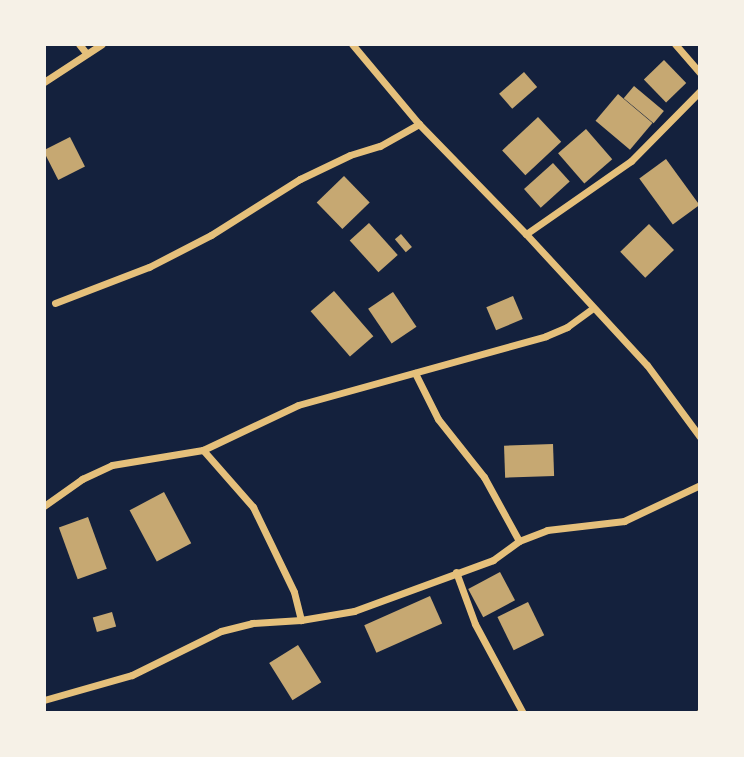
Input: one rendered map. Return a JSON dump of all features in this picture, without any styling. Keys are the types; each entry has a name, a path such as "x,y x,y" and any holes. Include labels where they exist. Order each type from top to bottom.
{"street":[{"path":"79,44 86,54"},
{"path":"44,82 102,44"},
{"path":"352,44 419,124 526,234 647,365 700,437"},
{"path":"675,44 700,73"},
{"path":"526,234 631,161 700,91"},
{"path":"55,303 149,267 211,236 300,179 350,155 380,146 419,124"},
{"path":"44,506 82,479 113,465 203,450 298,405 546,336 567,327 593,309"},
{"path":"415,373 438,419 485,477 519,541"},
{"path":"203,450 253,507 294,592 301,620"},
{"path":"44,700 132,675 221,631 252,623 301,620 354,611 493,560 519,541 547,530 624,521 700,485"},
{"path":"456,572 475,624 523,713"}],"building":[{"path":"664,60 686,83 666,102 644,79"},
{"path":"524,72 537,87 512,109 499,94"},
{"path":"634,86 664,111 654,123 624,98"},
{"path":"618,94 652,123 630,150 596,121"},
{"path":"538,117 561,142 525,175 502,150"},
{"path":"586,129 612,159 584,183 558,153"},
{"path":"70,137 85,166 58,180 44,150"},
{"path":"666,159 700,205 673,225 639,178"},
{"path":"553,163 570,182 541,208 524,189"},
{"path":"344,176 370,203 342,229 317,202"},
{"path":"369,223 398,255 378,272 350,240"},
{"path":"649,224 674,250 645,278 620,252"},
{"path":"401,234 412,247 406,252 395,239"},
{"path":"334,291 373,336 350,357 311,311"},
{"path":"393,292 416,327 392,344 368,309"},
{"path":"513,296 523,319 496,330 486,307"},
{"path":"553,444 554,476 505,478 504,446"},
{"path":"164,492 191,543 157,562 130,510"},
{"path":"88,517 107,569 78,579 59,528"},
{"path":"500,572 515,600 483,617 468,589"},
{"path":"430,596 442,623 376,653 364,625"},
{"path":"528,602 544,635 514,650 497,617"},
{"path":"112,612 116,626 97,632 93,618"},
{"path":"298,645 321,682 292,700 269,663"}]}
